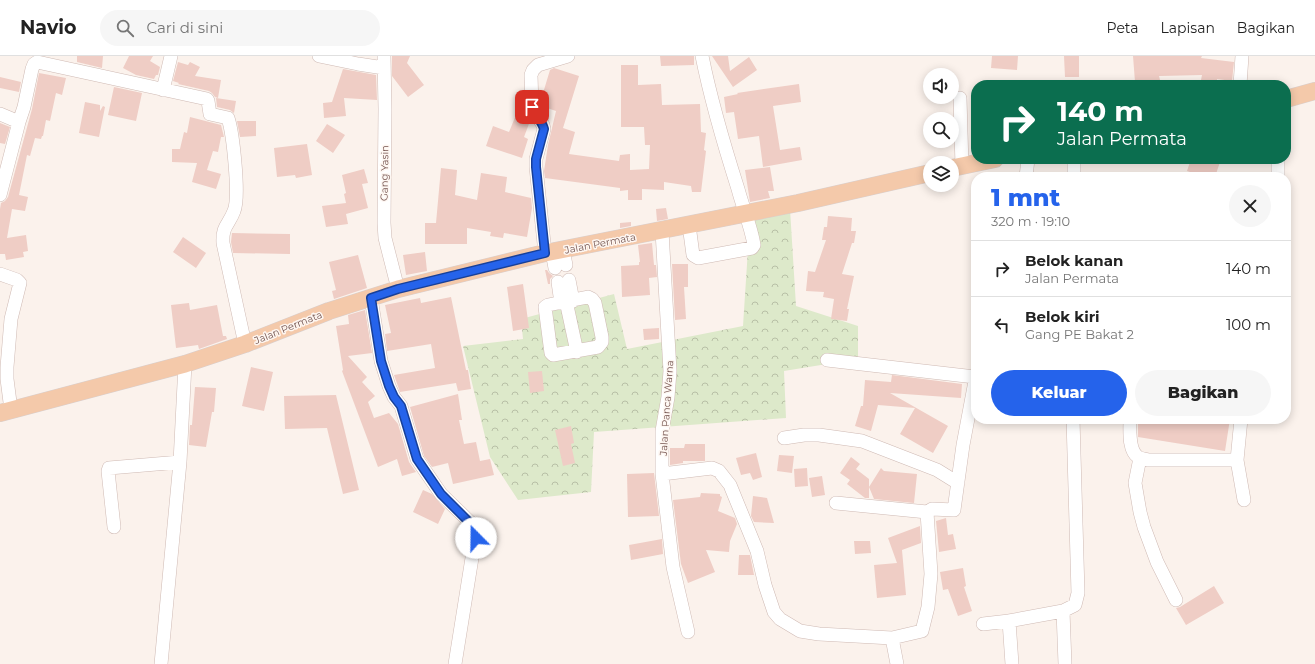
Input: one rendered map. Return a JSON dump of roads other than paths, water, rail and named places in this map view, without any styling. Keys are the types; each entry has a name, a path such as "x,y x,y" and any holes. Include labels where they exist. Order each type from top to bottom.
{"main road":[{"path":"1291,98 1315,91"},
{"path":"959,167 971,164"},
{"name":"Jalan Permata","path":"6,411 185,364 245,344 329,310 398,289 556,258 662,231 798,203 923,175"}],"street":[{"path":"163,90 171,56"},
{"path":"319,56 363,65 384,62"},
{"path":"556,258 536,167 536,159 544,129 532,107 531,75 533,70 538,65 568,56"},
{"path":"689,225 694,257 698,258 752,248 754,245 752,232 744,213 718,125 702,56"},
{"path":"1240,80 1242,56"},
{"path":"0,195 24,107 32,69 34,64 37,62 207,99 210,114 229,119 235,168 236,191 235,210 224,228 223,243 245,344"},
{"name":"Gang Yasin","path":"384,62 384,223 398,289"},
{"path":"957,156 960,98"},
{"path":"0,114 19,122"},
{"name":"Jalan Panca Warna","path":"662,231 670,371 668,397 662,431 662,474 673,567 688,632"},
{"path":"0,274 17,280 20,283 6,318 6,411"},
{"path":"563,281 577,352"},
{"path":"588,297 592,299 595,303 602,342 598,347 555,356 551,353 546,307 548,305 567,302 588,297"},
{"path":"371,298 381,361 389,386 394,397 401,406 417,459 441,494 472,525 476,533 455,664"},
{"path":"826,360 971,376"},
{"path":"161,664 180,462 185,364"},
{"path":"836,503 926,512 932,509 954,510 963,445 971,403"},
{"path":"983,624 1009,621 1063,611 1075,605 1078,593 1074,424"},
{"path":"1130,424 1132,446 1134,453 1140,458 1148,460 1238,460"},
{"path":"1241,424 1238,460 1244,500"},
{"path":"784,438 804,435 819,435 862,441 937,470 958,483"},
{"path":"1140,458 1135,483 1140,512 1157,562 1176,600"},
{"path":"114,527 108,471 109,468 180,462"},
{"path":"662,474 712,468 719,471 730,485 757,551 764,585 774,612 780,619 800,631 819,634 892,638 922,631 926,618 931,574 926,512"},
{"path":"1063,611 1066,664"},
{"path":"1009,621 1012,664"},
{"path":"892,638 896,664"}]}
